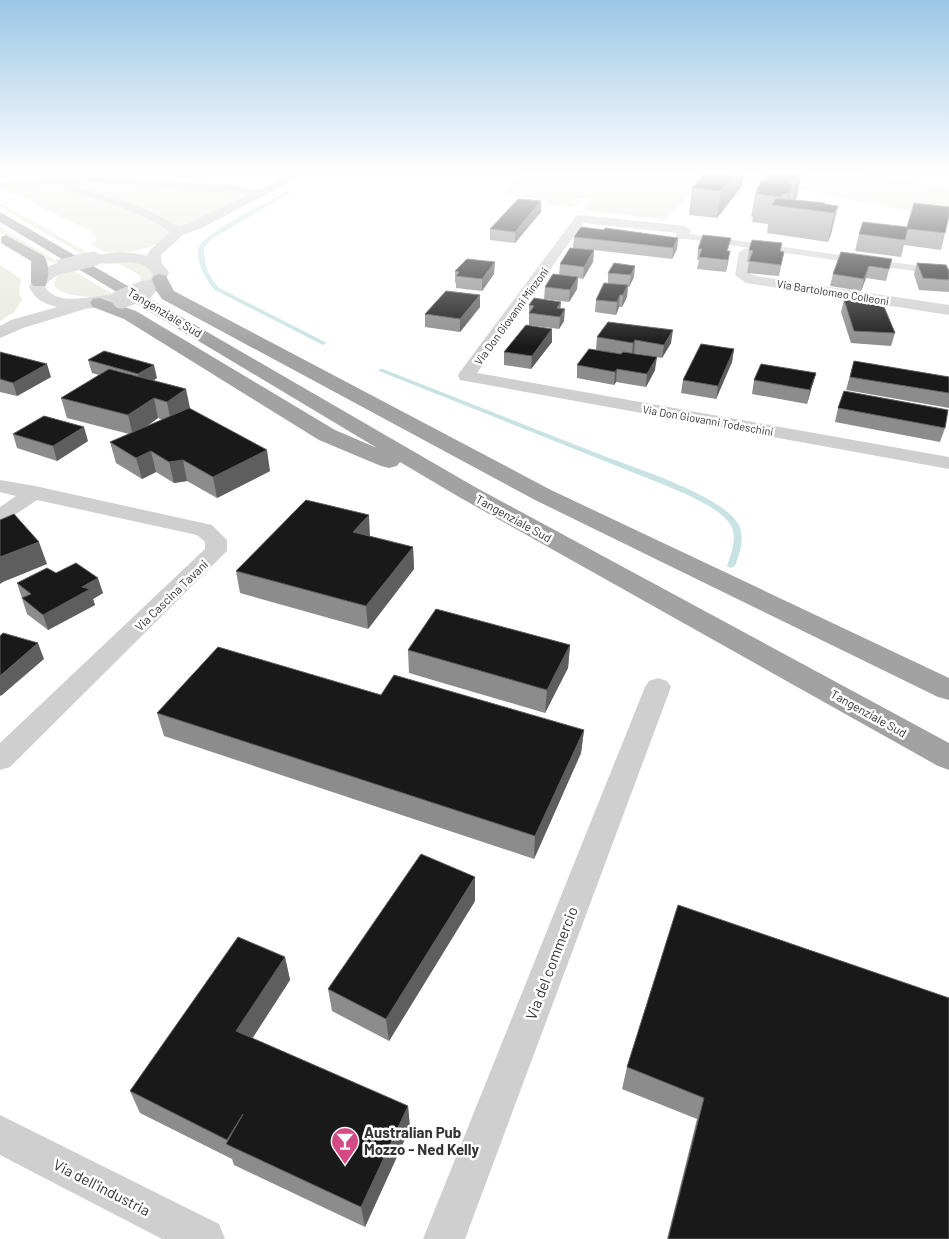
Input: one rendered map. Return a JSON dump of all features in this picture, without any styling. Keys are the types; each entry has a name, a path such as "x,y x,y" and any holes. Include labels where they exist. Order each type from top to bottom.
{"highway":[{"name":"Tangenziale Sud","path":"24,230 69,256 89,258 467,492 941,753"},
{"path":"0,237 38,259 44,282"},
{"path":"156,277 168,295 401,421 543,495 949,690"},
{"path":"99,303 130,315 327,435 467,492"},
{"path":"543,495 639,565 797,654 941,753"}],"street":[{"path":"156,277 154,255 178,232 184,230"},
{"name":"Via Don Giovanni Minzoni","path":"466,376 572,230"},
{"name":"Via Don Giovanni Minzoni","path":"660,230 683,233"},
{"path":"683,233 949,273"},
{"path":"113,258 167,243"},
{"name":"Via Bartolomeo Colleoni","path":"746,252 742,275 752,280 949,310"},
{"path":"17,324 31,311 44,282 64,266 89,258 143,260 156,277"},
{"path":"0,333 17,324 57,311 130,296 156,277"},
{"path":"44,282 48,298 65,302 99,303"},
{"name":"Via Don Giovanni Todeschini","path":"466,376 949,463"},
{"name":"Via Cascina Tavani","path":"0,486 35,492 132,516 204,530 216,540 216,551 0,760"},
{"path":"0,516 35,492"},
{"name":"Via del commercio","path":"444,1239 658,688"},
{"name":"Via dell'industria","path":"0,1134 204,1239"}],"shaded area":[{"path":"0,230 5,230 55,260 80,253 40,230 48,230 88,253 55,263 48,261 0,232"},
{"path":"89,230 187,230 146,248 113,253 91,245 97,238"},
{"path":"108,260 132,260 150,265 156,269 155,278 147,286 133,292 98,297 65,293 55,287 56,280 66,270 84,264","holes":["99,263 120,264 141,276 139,284 111,293 72,270"]},
{"path":"0,265 21,279 19,293 22,300 14,312 0,321"}],"building":[{"path":"497,230 517,230 515,232"},
{"path":"579,230 618,230 678,238 673,248 574,237"},
{"path":"860,230 908,230 905,240 859,234"},
{"path":"916,230 946,230 945,233"},
{"path":"703,235 731,238 727,251 730,251 728,260 699,257 702,249 698,249"},
{"path":"752,240 782,243 780,251 784,252 781,265 749,261 753,251 749,250"},
{"path":"570,248 594,250 584,267 560,264"},
{"path":"841,252 892,259 889,269 869,266 864,279 833,274"},
{"path":"467,259 495,262 482,279 456,276 459,272 455,271"},
{"path":"614,263 635,266 631,275 608,273"},
{"path":"917,263 946,265 949,271 949,280 923,278"},
{"path":"553,274 578,277 570,290 545,287"},
{"path":"604,283 628,285 617,302 596,300"},
{"path":"446,291 480,295 460,319 425,314"},
{"path":"534,298 561,302 557,308 565,309 560,317 529,313 534,306 529,305"},
{"path":"844,300 882,302 895,333 854,331"},
{"path":"608,322 673,330 664,345 635,340 633,343 597,337"},
{"path":"526,325 552,329 532,356 504,352"},
{"path":"701,344 734,349 718,386 683,380"},
{"path":"589,349 657,357 647,374 617,369 615,372 577,365"},
{"path":"104,351 154,365 138,374 88,360"},
{"path":"0,352 47,364 13,383 0,379"},
{"path":"854,361 949,377 949,393 850,377"},
{"path":"761,364 816,373 810,390 754,380"},
{"path":"109,369 186,389 167,402 154,398 128,415 61,398"},
{"path":"844,391 948,410 945,428 838,408"},
{"path":"189,408 267,450 213,477 183,460 169,462 151,451 136,458 110,442"},
{"path":"44,416 84,427 53,446 13,434"},
{"path":"306,500 369,515 353,532 413,547 366,606 236,571"},
{"path":"14,514 39,542 0,557 0,520"},
{"path":"76,563 98,578 82,587 90,589 43,615 22,598 31,594 17,583 47,568 56,573"},
{"path":"436,609 570,645 547,690 408,650"},
{"path":"3,633 38,643 0,676 0,636"},
{"path":"218,647 381,695 394,675 584,730 535,836 157,713"},
{"path":"421,854 475,877 386,1019 328,989"},
{"path":"678,905 949,998 949,1239 668,1239 704,1098 627,1067"},
{"path":"238,937 285,957 236,1031 408,1106 361,1207 226,1144 243,1114 227,1140 130,1091"}],"waterway":[{"path":"222,230 205,242 201,251 204,266 214,286 323,343"},
{"path":"381,370 669,484 708,503 723,512 736,527 738,538 731,566"}],"place":[{"name":"Australian Pub Mozzo - Ned Kelly","path":"345,1165"}]}
